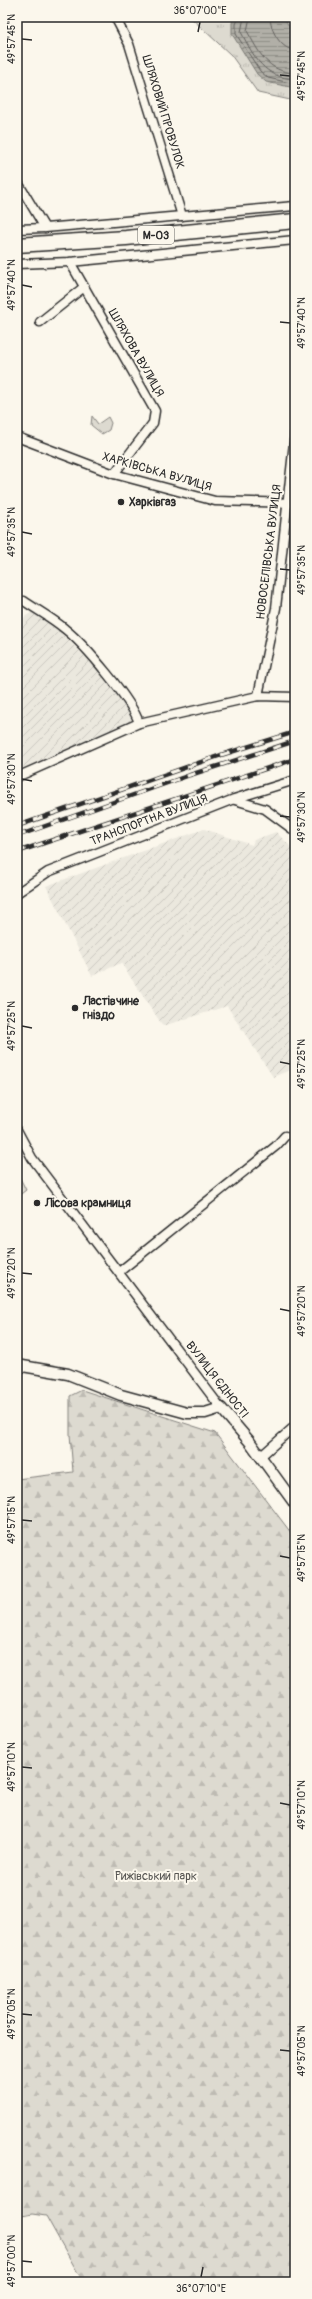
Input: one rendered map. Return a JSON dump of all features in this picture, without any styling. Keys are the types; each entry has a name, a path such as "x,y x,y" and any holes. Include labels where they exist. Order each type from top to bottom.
{"highway":[{"name":"М-03","path":"17,245 126,238 295,221"}],"street":[{"name":"ШЛЯХОВИЙ ПРОВУЛОК","path":"115,17 129,44 182,216"},
{"path":"17,181 45,228"},
{"path":"17,229 45,228 295,206"},
{"path":"17,264 70,262 295,240"},
{"name":"ШЛЯХОВА ВУЛИЦЯ","path":"70,262 155,414 153,423 114,474"},
{"path":"40,322 84,287"},
{"name":"НОВОСЕЛІВСЬКА ВУЛИЦЯ","path":"258,696 276,608 284,548 286,504 295,434"},
{"name":"ХАРКІВСЬКА ВУЛИЦЯ","path":"17,437 114,474 214,501 286,504 295,503"},
{"path":"24,601 65,628 124,695 135,711 139,723"},
{"path":"17,777 139,723 258,696 295,697"},
{"name":"ТРАНСПОРТНА ВУЛИЦЯ","path":"17,893 48,872 234,799 295,780"},
{"path":"234,799 265,809 295,831"},
{"name":"ВУЛИЦЯ ЄДНОСТІ","path":"17,1130 32,1158 295,1504"},
{"path":"119,1272 276,1146 285,1136"},
{"path":"17,1365 68,1374 121,1395 187,1413 204,1414 221,1408"},
{"path":"260,1457 295,1426"}],"shaded area":[{"path":"32,612 46,622 48,620 97,669 132,713 130,722 17,770 17,622"},
{"path":"204,829 252,845 254,840 276,832 295,851 295,1068 273,1077 227,1006 163,1026 121,963 92,976 46,886"}],"green space":[{"path":"190,17 295,17 295,101 258,93 231,55"},
{"path":"92,416 98,424 108,417 111,423 109,430 102,434 91,425"},
{"path":"17,1172 26,1190 17,1197"},
{"name":"Рижівський парк","path":"82,1390 215,1433 295,1538 295,2282 83,2282 46,2216 32,2214 17,2217 17,1479 73,1472 70,1434 70,1396"}],"water":[{"path":"237,17 284,17 295,38 295,88 266,82 257,74 232,34 232,22"}],"railway":[{"path":"17,826 221,755 295,732"},
{"path":"17,836 190,775 295,741"},
{"path":"17,852 295,759"}],"place":[{"name":"Харківгаз","path":"121,502"},
{"name":"Ластівчине гніздо","path":"75,1008"},
{"name":"Лісова крамниця","path":"37,1203"}]}
